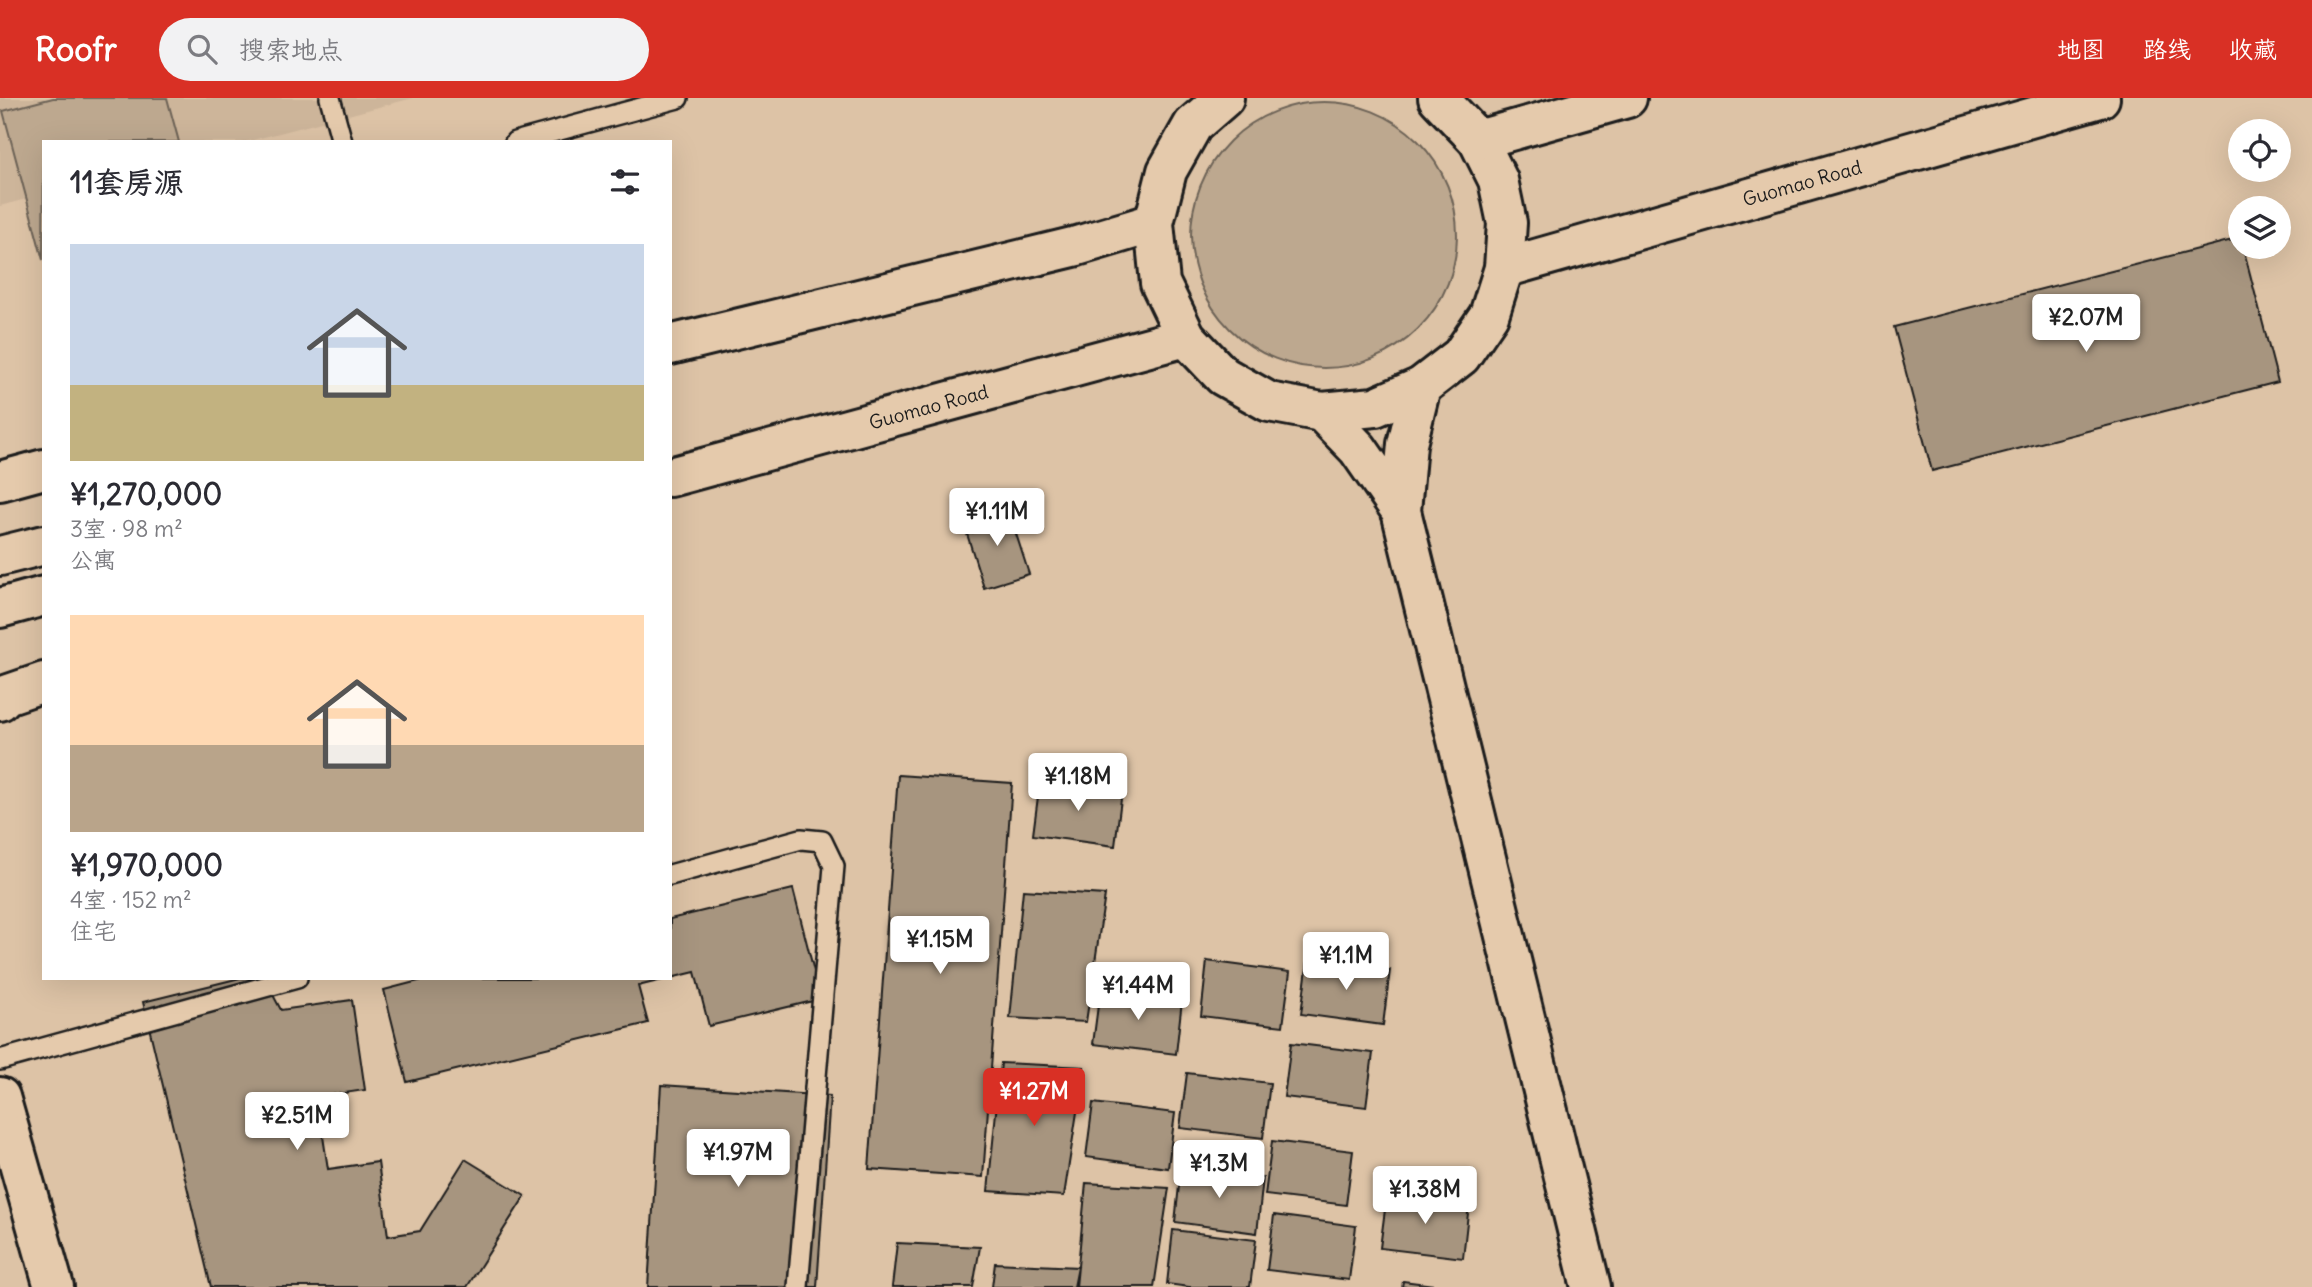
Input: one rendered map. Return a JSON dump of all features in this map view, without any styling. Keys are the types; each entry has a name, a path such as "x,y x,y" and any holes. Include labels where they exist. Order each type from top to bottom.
{"main road":[{"path":"1224,98 1200,111 1167,170 1154,223 1160,283 1186,337 1223,376 1269,401 1322,412 1375,407 1422,387 1461,356 1489,315 1504,268 1507,223 1497,180 1478,140 1438,98"},
{"path":"1478,140 1627,98"},
{"name":"Guomao Road","path":"1504,268 2100,98"},
{"path":"672,345 1077,246 1154,223"},
{"name":"Guomao Road","path":"672,476 1186,337"},
{"path":"1422,387 1407,444 1401,511 1591,1287"},
{"path":"1322,412 1358,449 1401,511"},
{"path":"0,481 42,470"},
{"path":"0,556 42,546"},
{"path":"0,608 42,597"},
{"path":"0,701 6,695 42,683"},
{"path":"0,1102 54,1287"}],"lane":[{"path":"330,98 341,140"},
{"path":"548,138 678,98"},
{"path":"672,874 801,839 822,841 834,866 798,1287"},
{"path":"0,1060 290,980"}],"shaded area":[{"path":"0,98 413,98 253,140 42,140 42,195 0,206"},
{"path":"53,98 167,98 178,140 42,140 42,256 3,111"},
{"path":"1311,102 1337,102 1363,107 1387,117 1409,132 1427,150 1442,172 1452,196 1457,235 1452,274 1442,298 1427,320 1409,338 1387,353 1363,363 1337,368 1311,368 1285,363 1261,353 1239,338 1221,320 1206,298 1196,274 1191,248 1191,222 1196,196 1206,172 1221,150 1239,132 1261,117 1285,107"}],"building":[{"path":"2228,241 2228,259 2246,259 2278,382 1932,471 1894,327"},
{"path":"1007,506 1029,574 984,588 967,534 974,532 969,518"},
{"path":"898,775 1012,783 983,1177 869,1169"},
{"path":"1040,781 1122,791 1115,846 1033,835"},
{"path":"793,889 821,999 709,1026 695,972 672,978 672,919"},
{"path":"1023,890 1105,895 1086,1022 1010,1018"},
{"path":"1308,960 1390,970 1383,1025 1301,1014"},
{"path":"1207,961 1290,972 1283,1026 1201,1016"},
{"path":"232,980 265,980 281,1010 352,1000 365,1090 317,1097 328,1169 378,1162 388,1236 420,1231 465,1159 525,1196 467,1287 211,1287 143,1002"},
{"path":"422,980 662,980 638,986 648,1023 407,1082 384,990"},
{"path":"1100,990 1182,1000 1176,1054 1093,1044"},
{"path":"1291,1043 1373,1053 1366,1107 1284,1097"},
{"path":"1001,1063 1084,1067 1064,1196 988,1191"},
{"path":"1187,1073 1270,1083 1263,1138 1180,1128"},
{"path":"661,1085 830,1096 817,1287 648,1287"},
{"path":"1093,1103 1175,1113 1168,1168 1086,1157"},
{"path":"1272,1141 1353,1151 1346,1205 1265,1195"},
{"path":"1181,1168 1263,1178 1257,1233 1175,1222"},
{"path":"1086,1183 1169,1188 1154,1287 1076,1287"},
{"path":"1387,1194 1469,1204 1463,1258 1380,1248"},
{"path":"1274,1215 1356,1226 1349,1280 1267,1270"},
{"path":"1173,1230 1256,1240 1250,1287 1189,1287 1167,1284"},
{"path":"897,1243 980,1247 973,1287 892,1287"},
{"path":"995,1263 1078,1267 1074,1287 992,1287"},
{"path":"1403,1281 1449,1287 1402,1287"}]}
